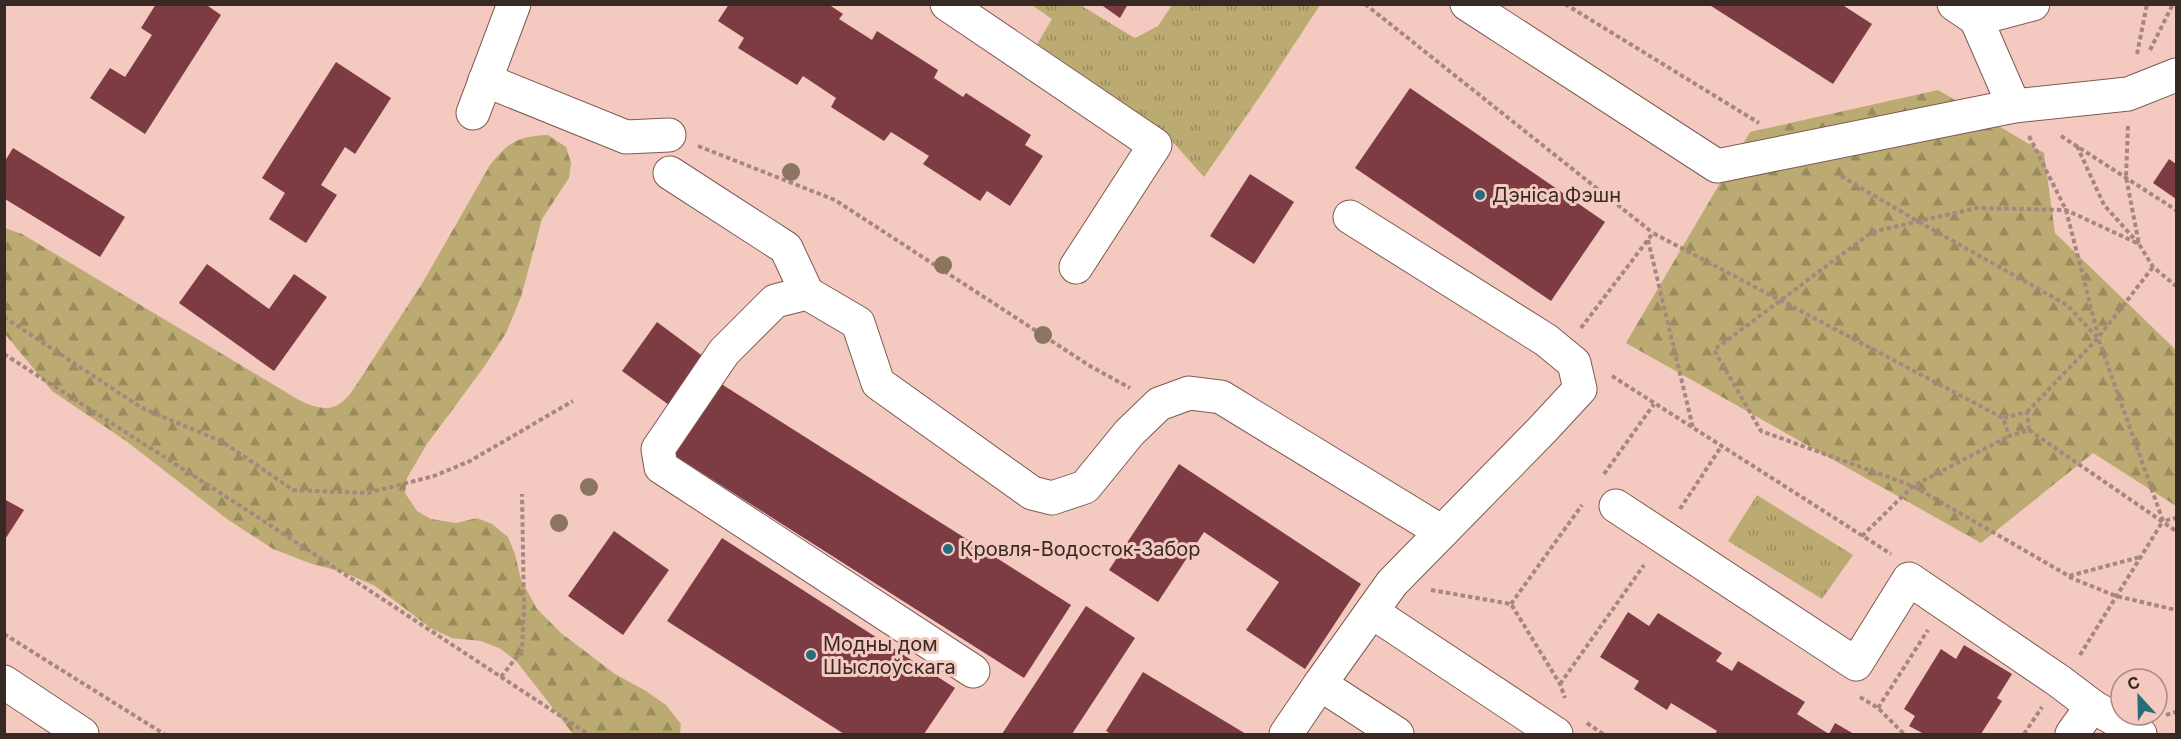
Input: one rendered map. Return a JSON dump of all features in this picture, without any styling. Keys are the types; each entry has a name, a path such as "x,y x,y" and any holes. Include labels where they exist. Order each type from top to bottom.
{"street":[{"path":"473,113 514,4"},
{"path":"947,4 1155,145 1076,267"},
{"path":"1467,4 1717,165 2014,106 2128,94 2176,75"},
{"path":"2014,106 1965,12 2033,4"},
{"path":"485,80 626,137 669,135"},
{"path":"670,172 786,248 807,293 858,323 878,383 1032,493 1052,498 1085,487 1129,433 1159,404 1189,393 1221,397 1443,532"},
{"path":"1286,735 1392,583 1580,389 1574,363 1546,340 1350,217"},
{"path":"807,293 775,301 724,352 658,449 661,467 973,671"},
{"path":"1616,507 1654,549 1856,664 1909,579 2092,706 2140,735"},
{"path":"1372,612 1567,726"},
{"path":"4,682 82,735"},
{"path":"1320,684 1397,735"},
{"path":"2072,735 2092,706"}],"path":[{"path":"1365,4 1653,233 2003,418 2027,412 2098,338 2153,267"},
{"path":"1565,4 1743,113 1797,149 1919,222 2067,304 2098,338"},
{"path":"2139,244 2126,177 2128,94 2147,4"},
{"path":"2014,106 2066,210 2098,338 2163,521"},
{"path":"669,135 835,200 1090,366 1159,404"},
{"path":"2059,135 2176,210"},
{"path":"2077,146 2104,206 2139,244 2153,267 2176,286"},
{"path":"2139,244 2066,210 1977,208 1872,232 1714,350 1761,431 1913,486 2069,576 2116,596 2176,610"},
{"path":"1574,337 1653,233"},
{"path":"1648,239 1694,429"},
{"path":"4,317 142,408 223,442 293,490 368,493 434,476 470,461 573,402"},
{"path":"4,354 253,514 588,735"},
{"path":"1606,370 1614,379 1862,536 1913,486 2009,436 2030,430"},
{"path":"2027,412 2030,430 2176,531"},
{"path":"2003,418 2009,436"},
{"path":"1560,684 1654,549 1721,447"},
{"path":"501,677 522,650 524,609 522,494"},
{"path":"2078,659 2163,521 2176,518"},
{"path":"2069,576 2140,557"},
{"path":"1392,583 1511,604 1560,684 1567,703"},
{"path":"1878,708 1934,621"},
{"path":"4,634 164,735"},
{"path":"1858,695 1878,708 1904,735"},
{"path":"1567,726 1604,735"}],"green space":[{"path":"1032,5 1080,5 1135,38 1158,26 1172,5 1320,5 1204,177 1163,131 1036,46 1052,19"},
{"path":"1938,90 2044,153 2055,233 2176,350 2176,506 2093,453 1981,543 1626,343 1750,132"},
{"path":"548,135 566,147 571,163 569,178 542,219 521,297 506,333 427,444 407,478 405,493 417,511 431,519 456,523 477,518 492,524 508,537 521,580 537,609 561,633 615,674 666,705 681,724 680,734 573,734 517,662 501,649 481,641 452,638 432,629 375,586 343,572 312,564 273,549 227,519 126,441 52,391 5,334 5,228 22,234 299,400 322,408 335,406 353,390 423,282 490,165 515,142 529,137"},
{"path":"1757,495 1853,555 1822,599 1728,541"}],"building":[{"path":"156,4 205,4 221,15 145,134 90,98 110,68 125,77 152,35 141,28"},
{"path":"729,4 828,4 843,14 839,19 872,40 877,31 938,70 934,78 963,97 966,93 1031,135 1025,145 1043,156 1010,206 987,191 980,201 923,164 929,156 891,132 884,141 831,107 836,98 803,76 797,85 738,48 744,38 718,21"},
{"path":"1100,4 1128,4 1120,18"},
{"path":"1708,4 1841,4 1872,24 1833,84"},
{"path":"336,62 391,98 355,154 345,147 321,185 337,195 306,243 269,219 285,193 262,178"},
{"name":"Дэніса Фэшн","path":"1410,88 1605,222 1551,301 1355,168"},
{"path":"13,148 125,217 100,257 5,199 5,161"},
{"path":"2169,159 2176,164 2176,199 2153,183"},
{"path":"1250,174 1294,202 1254,264 1210,236"},
{"path":"207,264 269,309 294,274 327,297 274,371 179,303"},
{"path":"657,322 704,357 669,405 622,371"},
{"path":"715,380 1071,605 1024,678 669,452"},
{"path":"1179,464 1361,584 1305,669 1246,630 1279,582 1204,532 1158,602 1109,570"},
{"path":"4,499 24,510 4,541"},
{"path":"614,531 669,570 623,635 568,596"},
{"name":"Модны дом Шыслоўскага","path":"722,538 955,688 924,734 844,734 667,621"},
{"path":"1086,606 1135,638 1072,734 1002,734"},
{"path":"1628,612 1649,626 1658,613 1722,653 1716,661 1732,671 1738,661 1805,702 1797,714 1829,734 1715,734 1717,731 1671,703 1667,710 1634,689 1639,681 1600,657"},
{"path":"1964,645 2012,674 1997,698 2002,701 1981,734 1924,734 1909,726 1915,716 1904,709 1941,649 1956,659"},
{"path":"1143,672 1246,734 1111,734 1106,731"},
{"path":"1835,723 1854,734 1829,734"}],"place":[{"name":"Дэніса Фэшн","path":"1480,195"},
{"name":"Кровля-Водосток-Забор","path":"948,549"},
{"name":"Модны дом Шыслоўскага","path":"811,655"}]}
